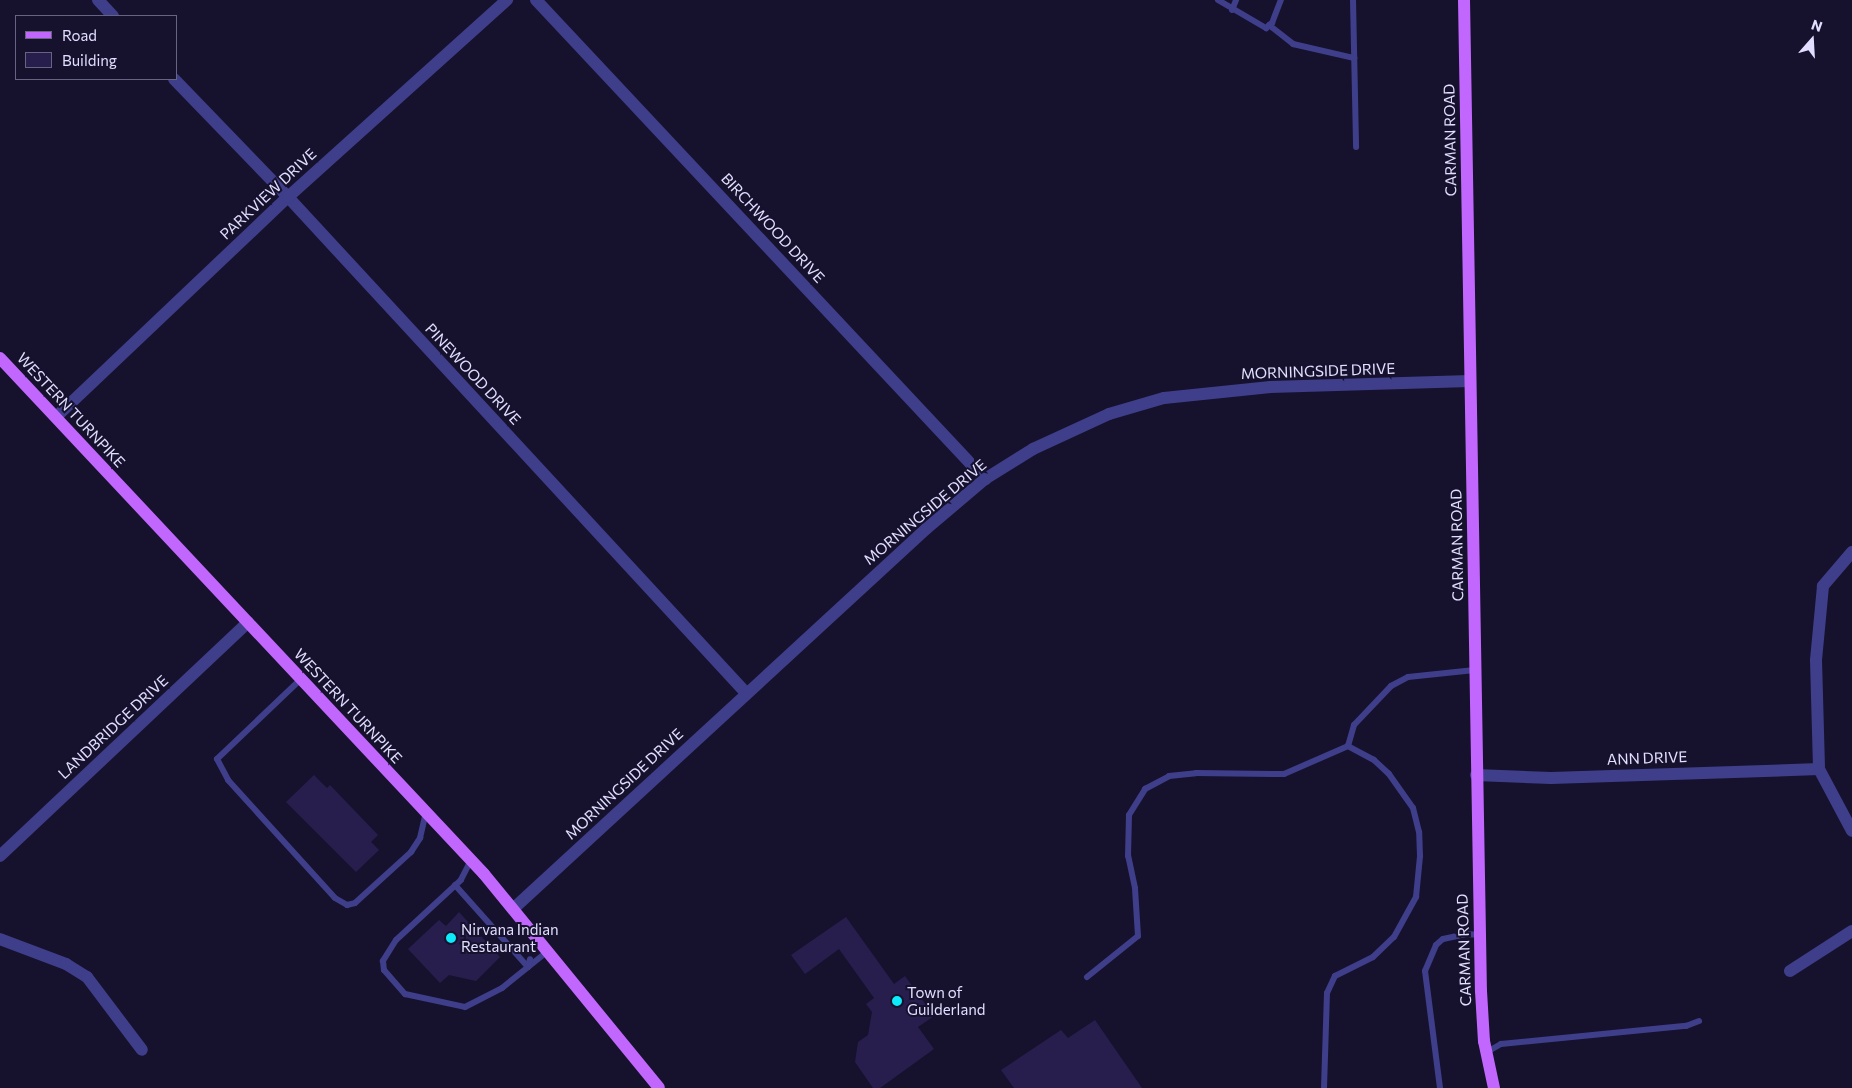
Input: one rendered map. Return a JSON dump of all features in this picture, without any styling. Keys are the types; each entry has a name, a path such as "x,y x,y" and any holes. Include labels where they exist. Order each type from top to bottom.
{"main road":[{"name":"CARMAN ROAD","path":"1464,0 1480,935 1487,1052 1494,1088"},
{"name":"WESTERN TURNPIKE","path":"0,358 471,860 548,951 658,1088"}],"street":[{"path":"98,0 113,15"},
{"name":"PARKVIEW DRIVE","path":"56,417 288,197 507,0"},
{"name":"BIRCHWOOD DRIVE","path":"536,0 985,479"},
{"name":"PINEWOOD DRIVE","path":"175,80 288,197 746,693"},
{"name":"MORNINGSIDE DRIVE","path":"513,909 746,693 985,479 1058,436 1109,414 1164,398 1270,387 1470,381"},
{"path":"1852,552 1823,586 1816,660 1819,769 1852,832"},
{"name":"LANDBRIDGE DRIVE","path":"0,856 248,622"},
{"name":"ANN DRIVE","path":"1476,775 1551,778 1819,769"},
{"path":"1790,971 1852,931"},
{"path":"0,939 66,964 87,977 142,1050"}],"lane":[{"path":"1218,0 1259,26 1269,25 1293,44 1354,58"},
{"path":"1232,10 1236,0"},
{"path":"1269,25 1281,0"},
{"path":"1353,0 1356,147"},
{"path":"1087,977 1138,936 1135,888 1128,856 1129,814 1146,788 1169,776 1196,773 1284,774 1348,746 1356,722 1391,686 1408,677 1474,670"},
{"path":"301,679 217,759 228,780 336,898 347,905 355,903 411,852 420,838 426,812"},
{"path":"1324,1088 1327,992 1335,976 1373,957 1394,937 1416,897 1420,856 1419,832 1413,808 1389,774 1374,760 1348,746"},
{"path":"471,860 455,885 396,940 383,961 384,970 405,994 465,1006 502,988 548,951"},
{"path":"455,885 528,967"},
{"path":"1440,1088 1425,971 1436,944 1443,939 1466,934 1480,935"},
{"path":"528,967 530,958"},
{"path":"1487,1052 1501,1044 1686,1026 1698,1021"}],"building":[{"path":"314,775 327,788 330,785 378,835 371,842 379,850 356,872 286,802"},
{"name":"Nirvana Indian Restaurant","path":"459,912 500,957 476,981 449,975 440,983 408,949 439,920 446,926"},
{"name":"Town of Guilderland","path":"846,917 894,984 905,976 934,1016 918,1027 934,1049 880,1088 873,1088 855,1062 858,1042 868,1035 872,1012 866,1004 874,998 839,949 805,974 791,955"},
{"path":"1095,1020 1142,1088 1014,1088 1001,1070 1061,1030 1068,1038"}],"place":[{"name":"Nirvana Indian Restaurant","path":"451,938"},
{"name":"Town of Guilderland","path":"897,1001"}]}
